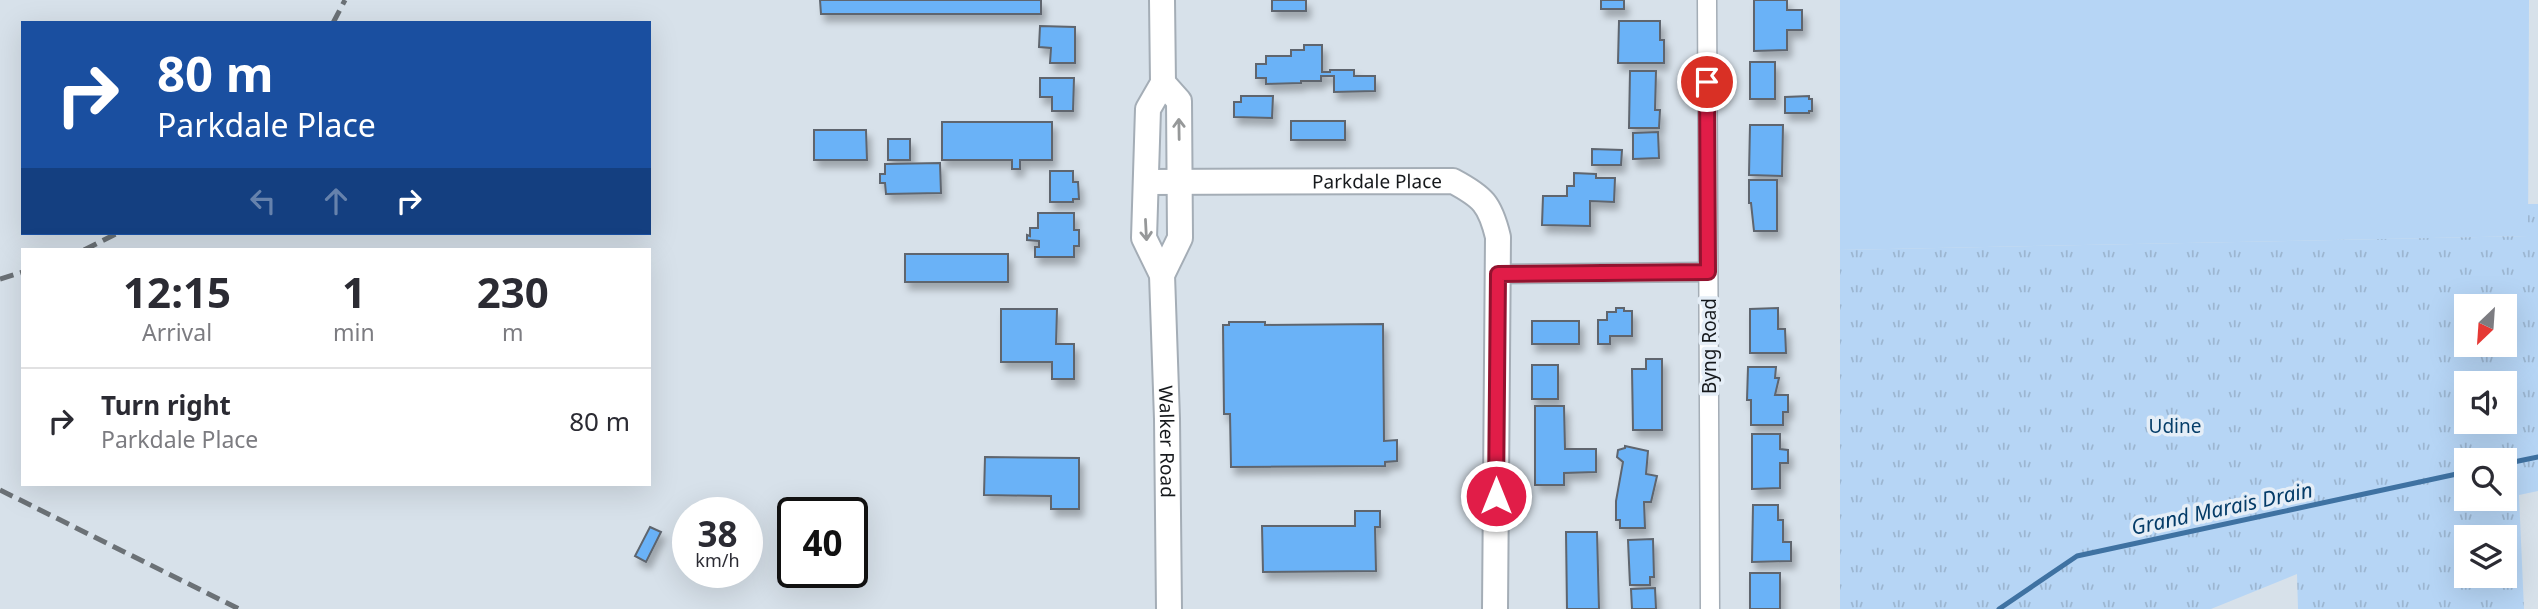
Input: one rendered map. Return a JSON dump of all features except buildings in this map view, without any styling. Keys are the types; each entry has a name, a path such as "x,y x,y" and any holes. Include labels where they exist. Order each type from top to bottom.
{"main road":[{"name":"Walker Road","path":"1162,0 1163,83 1148,109 1144,238 1163,275 1169,609"},
{"name":"Walker Road","path":"1163,83 1179,101 1181,238 1163,275"},
{"name":"Parkdale Place","path":"1146,182 1453,181 1475,193 1492,212 1498,237 1495,609"}],"street":[{"name":"Byng Road","path":"1707,0 1710,609"},
{"path":"1498,274 1708,272"}],"green space":[{"path":"1840,0 2529,0 2528,236 1840,250"},
{"name":"Udine","path":"2528,204 2538,204 2538,491 2519,495 2524,609 2298,609 2297,574 2211,609 1840,609 1840,250 2528,236"}],"waterway":[{"name":"Grand Marais Drain","path":"2517,461 2538,457"},
{"name":"Grand Marais Drain","path":"1999,609 2077,556 2454,475"}],"railway":[{"path":"334,21 345,0"},
{"path":"88,248 114,235"},
{"path":"0,279 21,273"},
{"path":"0,490 239,609"}],"route":[{"path":"1496,496 1498,274 1708,272 1707,82"}]}
